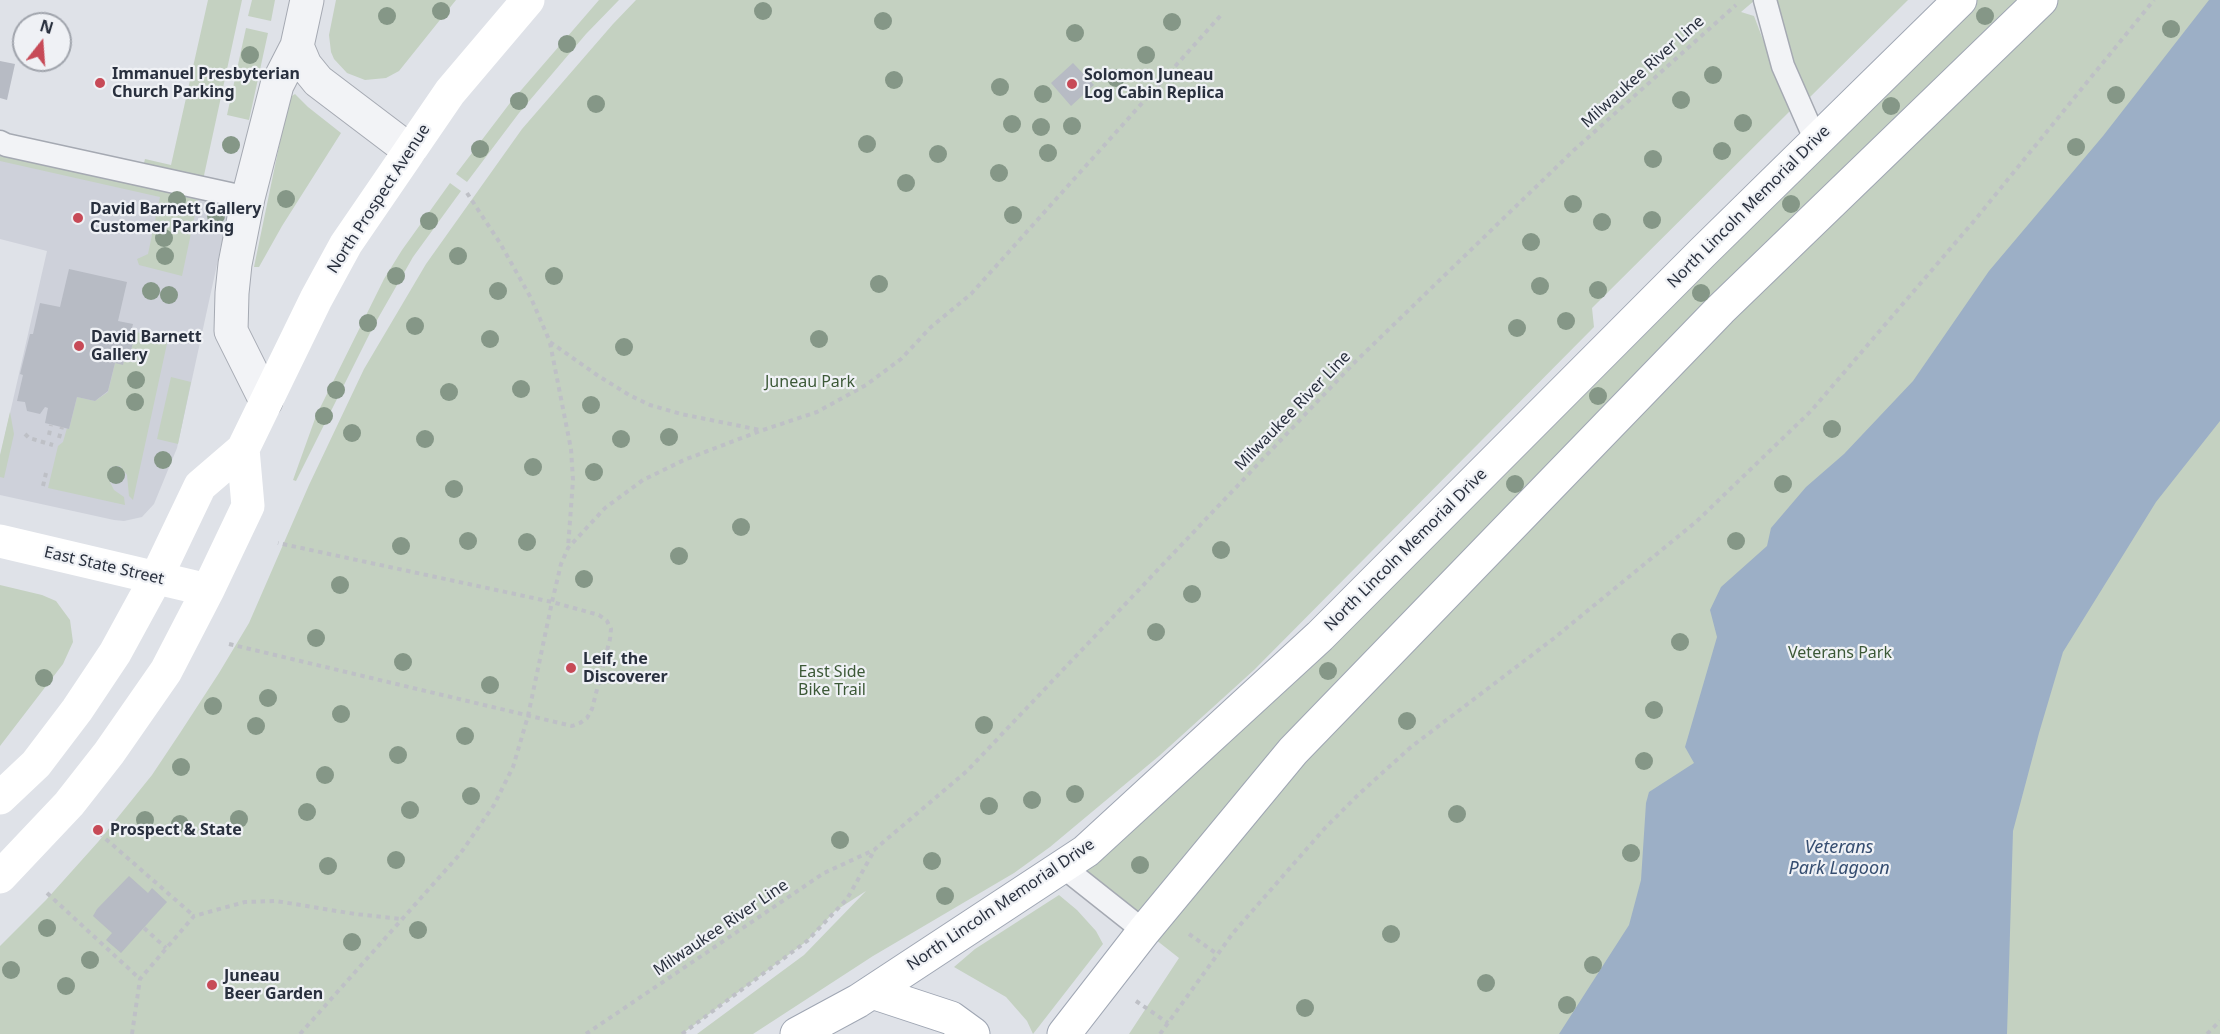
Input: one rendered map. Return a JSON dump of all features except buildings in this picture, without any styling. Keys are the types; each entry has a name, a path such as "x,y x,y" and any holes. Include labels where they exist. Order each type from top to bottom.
{"main road":[{"name":"North Prospect Avenue","path":"0,798 36,764 77,710 115,653 156,578 200,486 243,449 316,299 346,244 450,92 528,0"},
{"name":"North Lincoln Memorial Drive","path":"797,1034 865,997 1086,852 1320,636 1960,0"},
{"path":"1064,1034 1144,931 1293,751 1720,310 2041,0"},
{"path":"0,877 69,804 109,753 166,671 248,506 243,449"},
{"name":"East State Street","path":"0,541 208,590"},
{"path":"836,1034 865,997 951,1018 973,1034"}],"street":[{"path":"266,401 231,332 232,293 235,264 248,198 277,85 297,46 307,0"},
{"path":"297,46 304,65 318,81 409,150"}],"lane":[{"path":"1765,0 1783,66 1816,141"},
{"path":"0,142 248,198"},
{"path":"1062,866 1144,931"}],"path":[{"name":"Milwaukee River Line","path":"586,1034 824,873 874,850 967,771 1352,365 1574,150 1741,0"},
{"path":"1160,1034 1233,933 1325,828 1359,794 1411,747 1552,639 1697,521 1811,411 1974,221 2154,0"},
{"path":"300,1034 460,854 494,805 513,767 528,716 561,564 568,548 605,508 643,480 684,460 760,430 817,412 866,385 901,359 931,327 971,294 1222,14"},
{"path":"467,193 500,243 531,298 550,342 571,448 573,480 568,548"},
{"path":"550,342 597,375 650,405 681,414 760,430"},
{"path":"48,435 51,425"},
{"path":"59,438 62,428"},
{"path":"25,434 29,438 52,445"},
{"path":"43,486 46,473"},
{"path":"229,644 572,726 587,718 592,709 611,629 607,621 599,615 552,602 278,543"},
{"path":"99,833 194,916"},
{"name":"Milwaukee River Line","path":"682,1034 807,941 847,899 874,850"},
{"path":"47,893 140,979"},
{"path":"132,1034 140,979 194,916 245,902 276,901 402,919"},
{"path":"144,928 166,948"},
{"path":"2207,1034 2220,1022"}],"shaded area":[{"path":"0,156 168,191 209,202 228,214 177,448 154,504 142,517 124,521 114,520 0,495 0,457 47,251 0,239"}],"green space":[{"path":"208,0 242,0 203,180 144,163 145,159 171,165"},
{"path":"252,0 275,0 271,21 248,16"},
{"path":"336,0 456,0 399,71 386,78 365,80 347,73 334,59 331,52 329,35"},
{"path":"599,0 619,0 586,34 519,113 467,182 456,174 510,103"},
{"name":"Juneau Park","path":"636,0 1755,0 1741,12 1754,16 1790,111 1592,308 1594,327 1254,670 1159,756 1050,847 1014,873 873,956 753,1034 697,1034 804,955 866,891 835,911 807,941 682,1034 0,1034 0,946 46,900 98,842 152,775 249,623 309,485 364,369 426,264 522,129"},
{"path":"1770,0 1908,0 1808,99"},
{"name":"Veterans Park","path":"1960,0 2220,0 2220,1034 1129,1034 1179,958 1062,866"},
{"path":"246,28 268,33 249,120 227,115"},
{"path":"295,94 341,133 259,267 254,267 289,98"},
{"path":"0,156 168,191 198,200 182,276 139,265 137,259 148,254 160,197 0,161"},
{"path":"450,183 461,191 413,257 373,327 296,481 293,480 316,416 384,279"},
{"path":"131,331 168,339 133,500 129,496 127,475 120,466 111,467 108,478 114,490 124,497 125,505 48,488 58,446 63,442 67,428 69,429 77,397 95,401 108,392 115,363 123,364 125,355 131,351 133,342 130,337"},
{"path":"171,377 191,382 178,444 157,439"},
{"path":"10,412 14,434 4,478 0,477 0,455"},
{"path":"0,585 42,595 56,601 70,620 73,642 63,664 0,746"},
{"path":"1059,895 1077,910 1096,931 1103,944 1033,1034 1027,1021 1006,997 954,967 975,949"}],"water":[{"name":"Veterans Park Lagoon","path":"2209,0 2220,0 2220,421 2156,502 2063,652 2013,831 2007,1034 1559,1034 1629,925 1641,880 1646,803 1649,792 1694,763 1685,747 1717,637 1710,610 1721,587 1767,546 1771,528 1806,487 1844,454 1913,381 1989,271 2103,136"}],"place":[{"name":"Immanuel Presbyterian Church Parking","path":"100,83"},
{"name":"Solomon Juneau Log Cabin Replica","path":"1072,84"},
{"name":"David Barnett Gallery Customer Parking","path":"78,218"},
{"name":"David Barnett Gallery","path":"79,346"},
{"name":"Leif, the Discoverer","path":"571,668"},
{"name":"Prospect & State","path":"98,830"},
{"name":"Juneau Beer Garden","path":"212,985"}],"park label":[{"name":"East Side Bike Trail","path":"832,681"}]}
